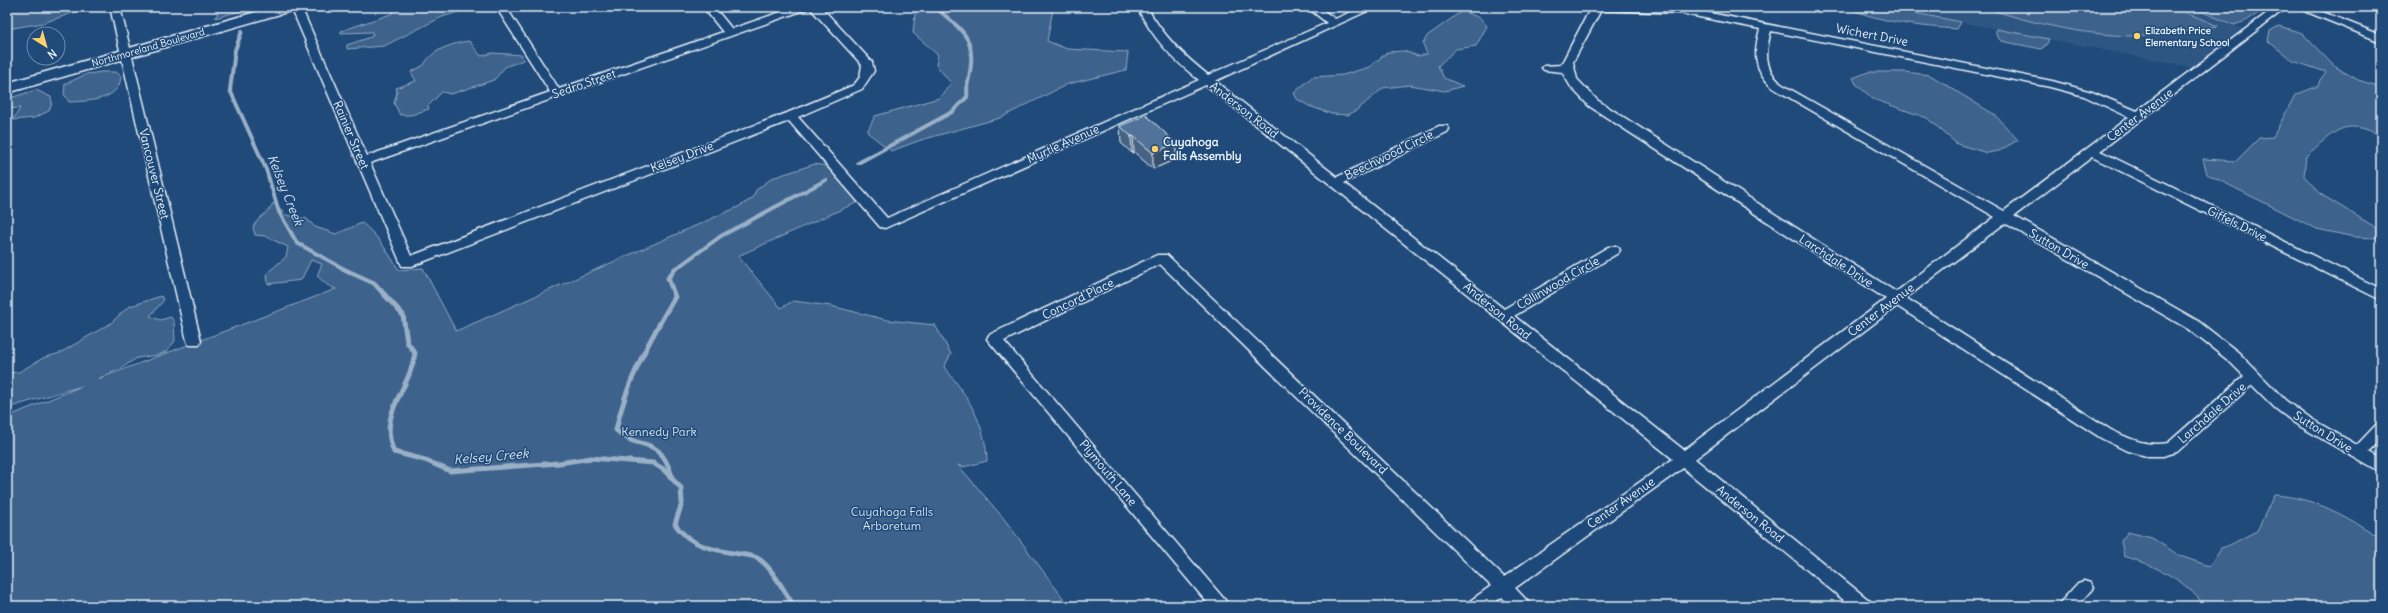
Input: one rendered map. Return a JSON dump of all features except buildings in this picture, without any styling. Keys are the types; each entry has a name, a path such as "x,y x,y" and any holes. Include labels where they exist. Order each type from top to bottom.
{"street":[{"name":"Vancouver Street","path":"115,7 194,340"},
{"name":"Northmoreland Boulevard","path":"7,88 289,7"},
{"name":"Rainier Street","path":"296,7 407,263"},
{"path":"501,7 556,93"},
{"path":"708,7 730,33"},
{"name":"Sedro Street","path":"362,162 805,7"},
{"name":"Kelsey Drive","path":"407,263 850,92 864,81 869,70 865,60 815,7"},
{"name":"Anderson Road","path":"1142,7 1154,30 1166,45 1207,81 1684,459 1864,606"},
{"path":"1312,7 1334,23"},
{"name":"Myrtle Avenue","path":"791,116 885,224 1371,7"},
{"path":"1548,68 1566,69 1567,62 1597,7"},
{"name":"Wichert Drive","path":"1597,7 1679,10 2061,86 2088,94 2138,116"},
{"name":"Center Avenue","path":"1476,606 1684,459 1897,300 2004,217 2093,152 2282,7"},
{"path":"2300,7 2381,39"},
{"name":"Sutton Drive","path":"1766,28 1762,43 1761,67 1764,75 1777,86 2193,325 2219,343 2280,404 2301,420 2381,467"},
{"name":"Larchdale Drive","path":"1566,69 1572,80 1607,113 2106,434 2130,447 2160,455 2172,448 2253,376"},
{"name":"Beechwood Circle","path":"1336,182 1443,129"},
{"name":"Giffels Drive","path":"2093,152 2381,295"},
{"name":"Collinwood Circle","path":"1503,316 1614,250"},
{"name":"Concord Place","path":"994,340 1162,258"},
{"name":"Providence Boulevard","path":"1162,258 1523,606"},
{"name":"Plymouth Lane","path":"994,340 1221,606"},
{"path":"2358,454 2381,429"},
{"path":"2066,606 2084,588"}],"shaded area":[{"name":"Elizabeth Price Elementary School","path":"1883,7 2191,7 2251,32 2201,69"}],"green space":[{"path":"7,7 90,7 43,23 7,29"},
{"path":"222,7 255,7 215,18"},
{"path":"394,7 474,7 442,17 384,46 347,49 347,45 371,37 373,34 372,32 341,33 341,31 391,14 396,8"},
{"path":"911,7 1049,7 1053,9 1047,41 1067,49 1128,52 1126,70 1068,84 1000,118 921,140 891,151 867,132 875,116 939,98 951,83 936,65 938,55 913,33 915,14"},
{"path":"1846,7 1883,7 1961,22 1957,29 1930,27 1886,20"},
{"path":"1983,7 2173,7 2218,26 2145,36 2125,36 2084,32 2042,24"},
{"path":"2191,7 2268,7 2246,21 2234,25"},
{"path":"1462,11 1480,18 1487,26 1476,46 1456,49 1438,66 1444,78 1463,86 1445,91 1410,85 1383,88 1357,110 1348,115 1332,114 1309,106 1297,99 1294,93 1312,77 1343,75 1369,67 1388,52 1404,51 1418,56 1427,54 1423,44 1427,36"},
{"path":"2279,26 2302,33 2334,66 2358,80 2381,87 2381,136 2358,127 2348,127 2332,134 2306,156 2304,176 2322,195 2375,227 2377,238 2354,237 2317,229 2207,174 2203,159 2236,161 2259,138 2273,137 2295,95 2318,86 2320,80 2326,72 2293,61 2268,41 2270,31"},
{"path":"1996,29 2049,39 2046,46 2041,49 2001,41 1996,35"},
{"path":"469,41 481,56 493,53 522,55 523,60 505,67 494,80 451,94 442,92 428,106 429,109 411,115 400,115 394,103 397,92 396,88 416,81 411,72 424,65 427,60 437,51 456,43"},
{"path":"116,72 121,76 119,84 115,90 102,98 69,102 64,94 65,84 87,74"},
{"path":"1868,72 1905,72 1930,75 1995,115 2018,140 1999,151 1987,153 1957,144 1927,118 1873,99 1856,84 1853,78"},
{"path":"36,90 51,97 52,103 49,111 34,118 13,120 20,108 7,109 7,99"},
{"name":"Kennedy Park","path":"815,164 826,166 858,202 738,256 781,308 793,301 831,306 887,320 935,325 951,354 944,367 960,388 974,411 979,422 986,447 987,461 963,467 958,465 1005,520 1069,606 7,606 7,417 82,386 7,408 7,373 19,372 43,358 60,353 111,323 128,307 161,296 164,300 150,316 160,320 171,317 174,322 175,341 167,351 158,355 137,358 123,367 98,379 336,289 327,285 317,276 322,264 311,260 301,280 268,284 267,273 286,257 288,247 265,236 255,235 253,227 273,203 286,215 307,219 315,227 336,234 362,223 378,239 399,270 423,268 456,331 738,207 753,198 756,190 772,178"},
{"path":"2274,495 2304,500 2330,509 2381,538 2381,606 2275,606 2259,604 2259,606 2205,606 2188,588 2169,575 2158,569 2124,556 2121,541 2128,532 2152,538 2180,556 2209,566 2221,548 2257,531"}],"waterway":[{"path":"858,163 952,112 967,97 967,86 971,68 970,47 967,38 955,24 935,7"},
{"name":"Kelsey Creek","path":"242,31 235,50 230,90 266,169 279,212 297,243 346,270"},
{"path":"675,270 721,236 826,180"},
{"name":"Kelsey Creek","path":"343,269 374,283 403,315 407,342 415,353 412,367 396,402 389,425 390,438 394,452 425,460 450,471 559,463 591,458 653,463 663,469 681,488 682,503 675,524 681,531 695,542 711,549 757,558 772,573 794,606"},
{"path":"672,476 666,462 660,453 654,448 633,441 616,430 620,412 632,378 648,345 675,297 668,278 675,270"}],"place":[{"name":"Elizabeth Price Elementary School","path":"2137,36"},
{"name":"Cuyahoga Falls Assembly","path":"1155,149"}],"park label":[{"name":"Cuyahoga Falls Arboretum","path":"892,519"}]}
